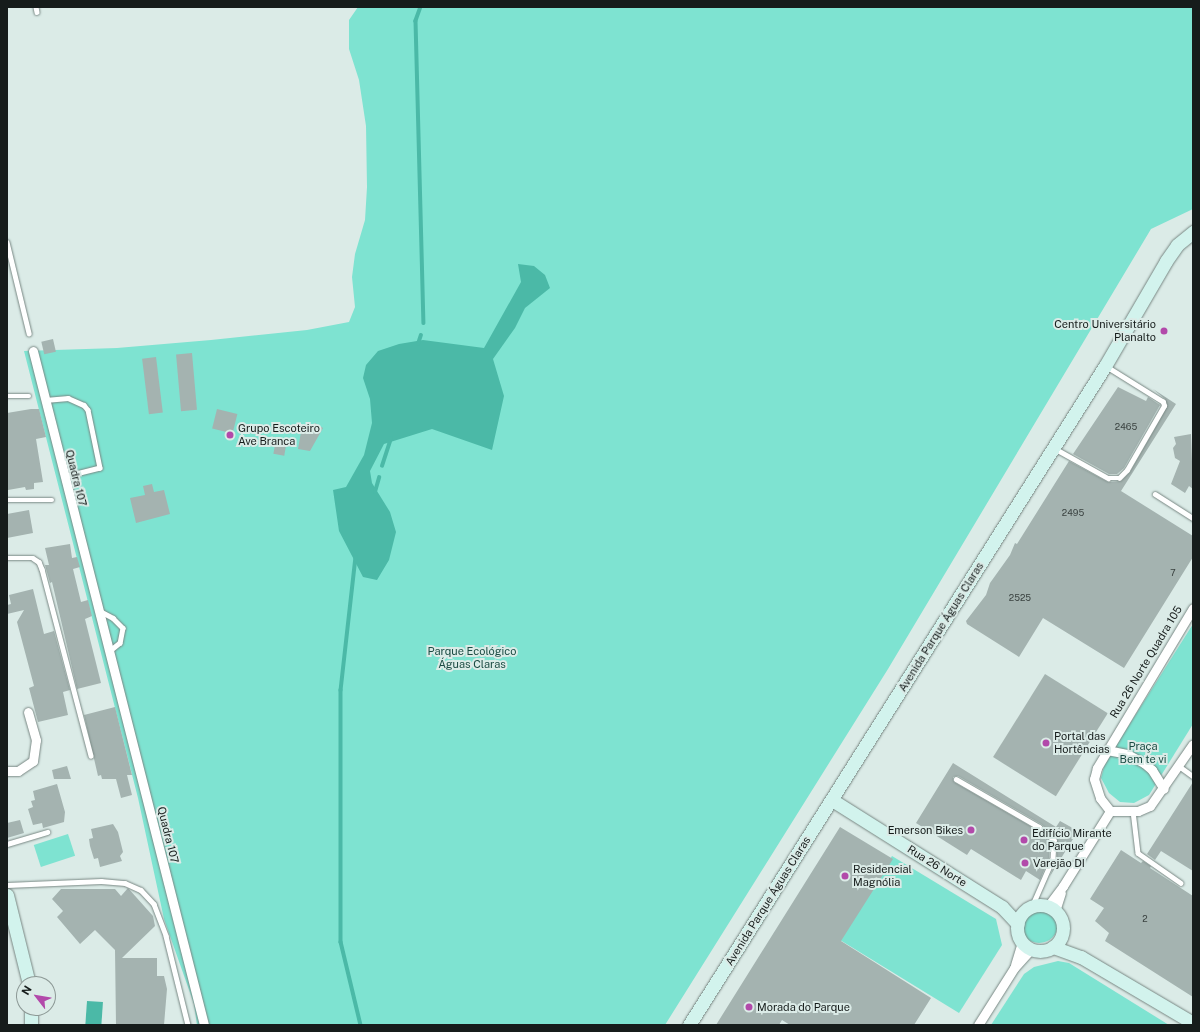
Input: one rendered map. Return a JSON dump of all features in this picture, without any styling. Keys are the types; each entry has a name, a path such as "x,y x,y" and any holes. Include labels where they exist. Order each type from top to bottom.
{"street":[{"name":"Avenida Parque Águas Claras","path":"689,1025 1054,448 1105,366 1166,261 1177,245 1193,232"},
{"name":"Quadra 107","path":"33,351 63,478 100,611 204,1025"},
{"name":"Rua 26 Norte Quadra 105","path":"1110,811 1100,798 1094,779 1097,768 1193,608"},
{"path":"7,771 18,771 33,761 36,740 28,712"},
{"path":"1052,909 1063,886 1110,811 1133,811 1150,806 1164,789 1193,744"},
{"path":"1107,750 1126,754 1144,763 1152,770 1164,789"},
{"name":"Rua 26 Norte","path":"832,800 1002,907 1018,924"},
{"path":"7,895 27,976"},
{"name":"Rua 26 Norte","path":"1002,907 1028,909"},
{"path":"978,1025 1014,968 1026,945 1018,924 1028,909 1052,909"},
{"path":"1026,945 1042,951 1053,947 1062,935 1063,926 1052,909"},
{"path":"1062,935 1081,957"},
{"path":"1053,947 1081,957 1193,1023"}],"lane":[{"path":"7,242 29,333"},
{"path":"1054,448 1108,478 1119,478 1127,470 1164,406 1163,402 1105,366"},
{"path":"7,396 28,396"},
{"path":"45,400 68,398 84,405 88,410 94,433 100,468 63,478"},
{"path":"1155,494 1193,518"},
{"path":"7,500 52,500"},
{"path":"7,558 33,558 39,562 42,568 91,756"},
{"path":"100,611 113,618 123,628 120,643 110,651"},
{"path":"1179,766 1193,776"},
{"path":"956,779 1039,827 1054,840 1053,859 1028,909"},
{"path":"1133,811 1138,853 1182,883"},
{"path":"7,844 47,832"},
{"path":"7,885 101,881 125,883 141,890 154,904 166,936 188,1025"}],"green space":[{"name":"Parque Ecológico Águas Claras","path":"358,7 1193,7 1193,209 1151,229 888,669 665,1025 197,1025 194,1004 164,919 138,798 24,351 117,348 211,340 307,330 349,322 355,307 352,277 355,254 365,220 367,187 366,126 359,80 349,49 349,20"},
{"name":"Praça Bem te vi","path":"1193,624 1193,724 1149,795 1134,803 1120,802 1109,793 1101,778 1105,763"},
{"path":"68,834 75,856 41,867 34,845"},
{"path":"892,856 996,919 1002,945 959,1013 840,940"},
{"path":"1035,905 1043,905 1053,910 1057,917 1057,931 1053,938 1043,943 1035,943 1025,938 1023,935 1020,928 1020,920 1025,910 1028,908"},
{"path":"1058,961 1069,963 1169,1025 991,1025 1024,974 1034,967"}],"shaded area":[{"path":"518,264 534,266 545,275 550,288 525,308 515,328 493,359 504,396 492,450 432,429 384,444 370,471 372,483 390,512 396,532 389,560 377,580 363,577 339,531 333,490 346,487 364,455 372,423 370,399 363,378 366,365 378,351 399,344 423,340 484,348 521,282"},
{"path":"87,1001 103,1002 101,1025 85,1025"}],"building":[{"path":"53,339 56,352 44,354 41,342"},
{"path":"192,353 197,410 181,411 176,354"},
{"path":"156,357 163,413 149,414 142,359"},
{"path":"1118,387 1146,401 1148,397 1160,405 1124,468 1117,474 1109,474 1073,454"},
{"path":"1153,389 1176,404 1121,491 1193,536 1193,557 1124,668 1043,618 1019,657 967,624 966,621 986,595 990,583 1010,555 1015,543 1017,544 1069,461 1108,482 1121,481 1130,472 1167,407 1165,399"},
{"path":"39,409 46,437 36,439 43,482 34,483 34,489 26,490 25,487 8,490 7,413"},
{"path":"217,409 237,414 233,433 212,428"},
{"path":"315,423 323,428 310,451 298,449 301,432 310,432"},
{"path":"1191,434 1193,489 1189,486 1185,493 1171,484 1180,461 1175,458 1173,448 1176,444 1174,437"},
{"path":"276,439 287,441 284,456 273,454"},
{"path":"152,484 154,492 164,490 170,514 136,523 130,498 145,495 143,486"},
{"path":"29,510 33,533 7,538 7,514"},
{"path":"70,544 72,558 77,557 80,567 73,569 81,602 88,600 92,616 85,619 101,683 77,689 52,582 50,583 45,565 49,565 45,548"},
{"path":"33,589 44,634 54,631 70,690 63,692 68,715 38,722 29,688 34,686 17,622 24,610 7,614 7,605 11,604 9,595"},
{"name":"Portal das Hortências","path":"1045,674 1108,713 1056,796 993,757"},
{"path":"115,707 132,775 127,775 132,795 121,798 116,779 102,779 101,775 98,776 84,715"},
{"path":"953,763 1056,827 1060,821 1078,831 1050,876 1057,859 1056,837 1041,824 958,776 953,777 954,782 1037,830 1050,842 1049,858 1040,880 1026,871 1021,880 971,849 967,855 916,823"},
{"path":"67,766 71,779 54,779 52,770"},
{"path":"1193,782 1193,871 1161,851 1155,860 1147,854"},
{"path":"57,784 65,812 64,822 43,828 42,823 33,825 28,809 33,807 31,801 35,800 33,791"},
{"path":"20,820 24,833 7,838 7,823"},
{"path":"113,824 118,832 123,852 120,856 122,861 100,867 98,858 94,859 90,846 89,839 93,838 91,829"},
{"path":"840,827 893,859 841,941 931,998 914,1025 790,1025 782,1020 779,1025 716,1025"},
{"path":"1121,850 1141,863 1143,861 1151,866 1150,868 1193,896 1193,997 1105,941 1109,933 1095,921 1104,908 1090,899"},
{"path":"128,888 153,916 155,926 122,958 157,958 157,976 164,976 167,989 164,1025 116,1025 115,950 95,930 80,944 57,917 63,911 52,899 61,889 115,889 121,896"}],"waterway":[{"path":"421,7 416,21 424,323"},
{"path":"418,344 421,335"},
{"path":"382,466 391,438"},
{"path":"375,492 379,478"},
{"path":"356,557 341,690 341,942 361,1025"}],"place":[{"name":"Centro Universitário Planalto","path":"1164,331"},
{"name":"Grupo Escoteiro Ave Branca","path":"230,435"},
{"name":"Portal das Hortências","path":"1046,743"},
{"name":"Emerson Bikes","path":"971,830"},
{"name":"Edifício Mirante do Parque","path":"1024,840"},
{"name":"Varejão DI","path":"1025,863"},
{"name":"Residencial Magnólia","path":"845,876"},
{"name":"Morada do Parque","path":"749,1007"}]}
